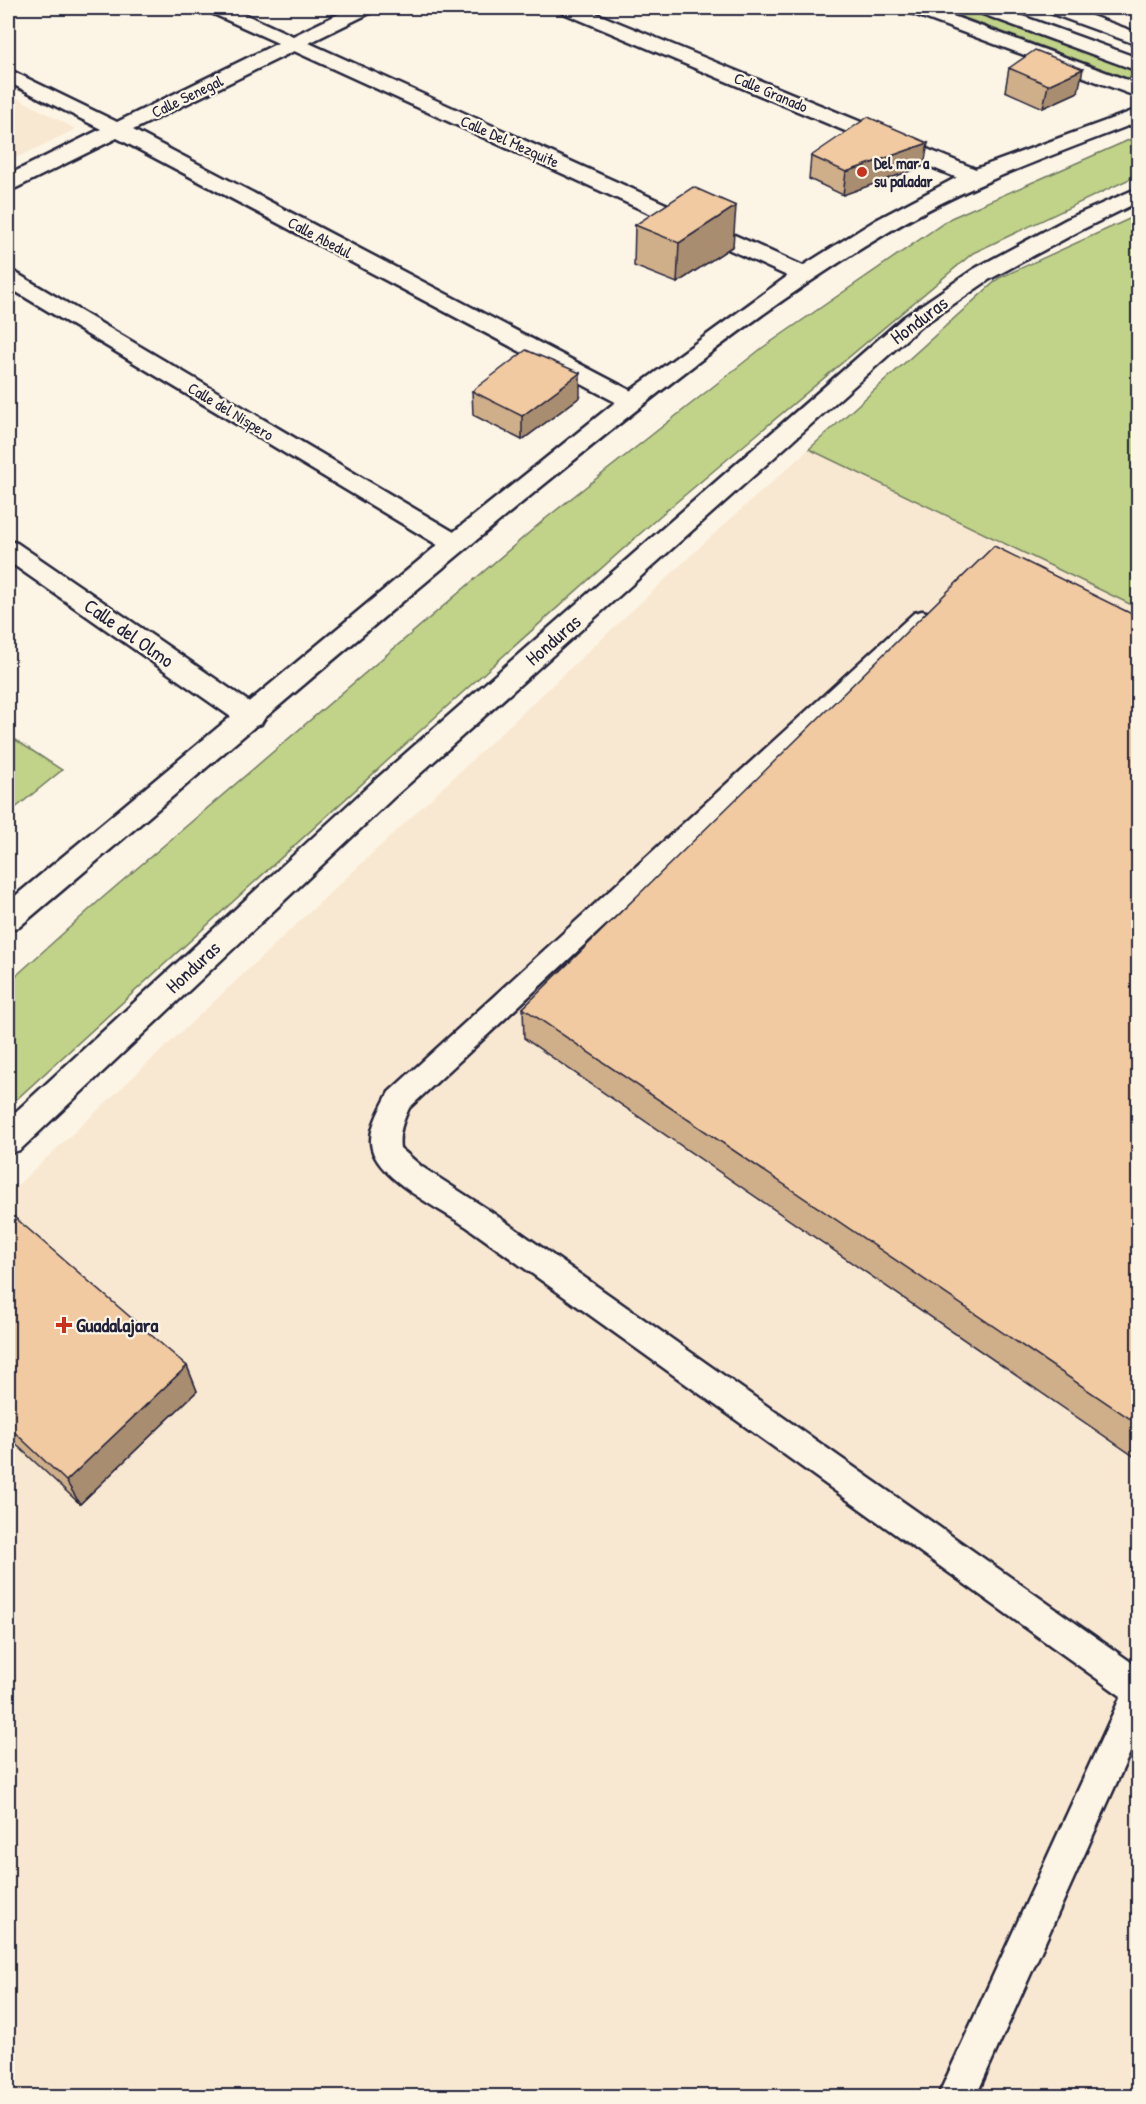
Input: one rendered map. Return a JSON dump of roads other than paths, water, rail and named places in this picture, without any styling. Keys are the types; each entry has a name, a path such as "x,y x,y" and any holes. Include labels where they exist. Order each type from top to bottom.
{"street":[{"name":"Calle Del Mezquite","path":"216,8 804,275"},
{"name":"Calle Senegal","path":"8,183 365,8"},
{"name":"Calle Granado","path":"568,8 975,177"},
{"path":"915,8 1138,91"},
{"path":"984,8 1138,65"},
{"path":"1054,8 1138,39"},
{"name":"Calle Abedul","path":"8,75 118,130 632,401"},
{"path":"8,919 455,544 632,401 804,275 884,225 975,177 1138,115"},
{"name":"Honduras","path":"8,1140 384,789 912,322 982,274 1075,224 1138,194"},
{"name":"Calle del Nispero","path":"8,278 455,544"},
{"name":"Calle del Olmo","path":"8,549 251,717"}],"lane":[{"path":"940,602 399,1100 388,1126 386,1150 396,1164 477,1218 1138,1687"},
{"path":"957,2097 1138,1697"}],"place":[{"name":"Del mar a su paladar","path":"862,172"},
{"name":"Guadalajara","path":"64,1325"}]}
